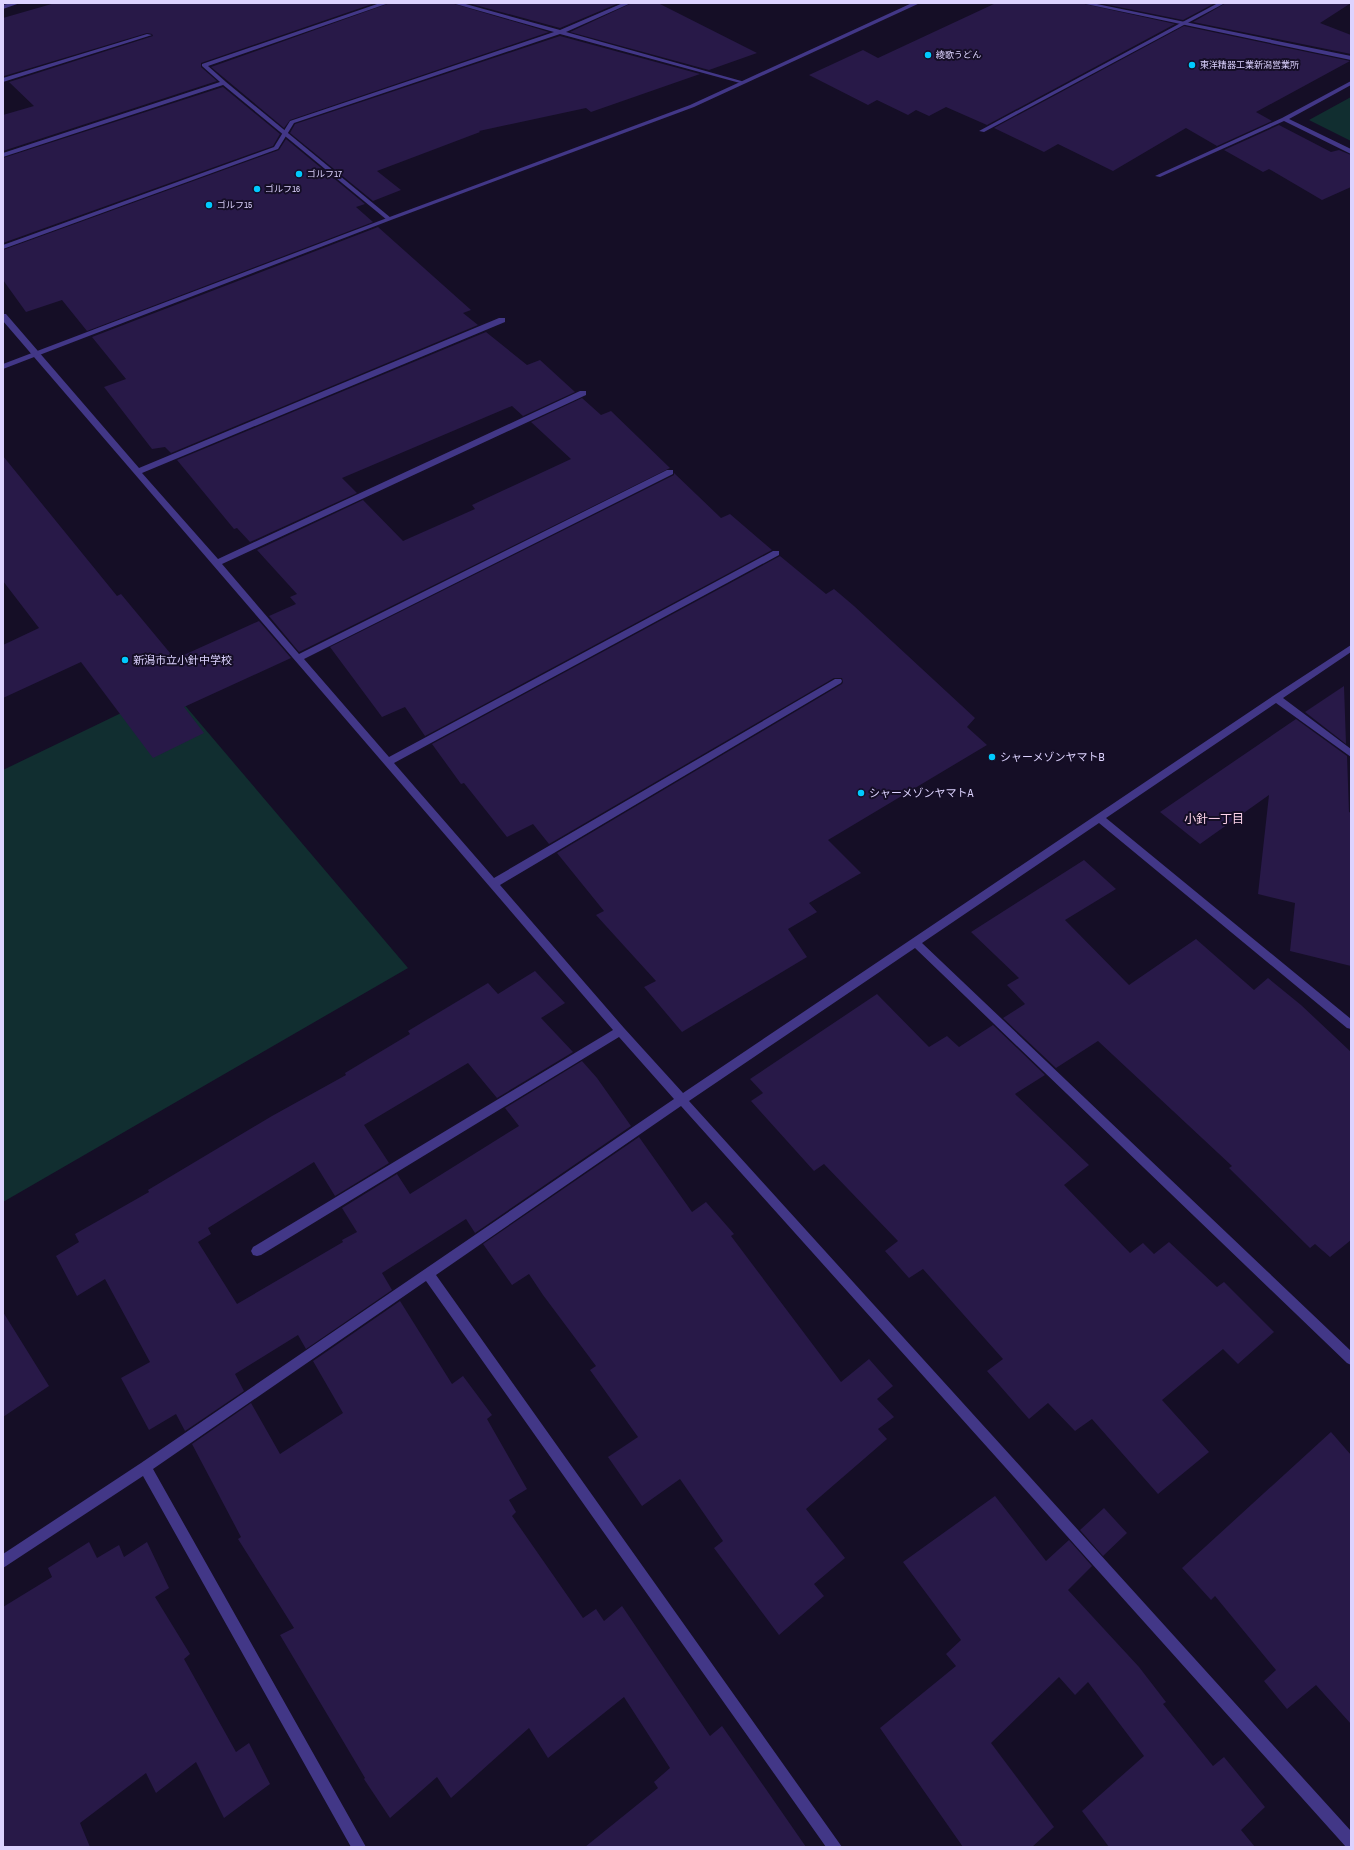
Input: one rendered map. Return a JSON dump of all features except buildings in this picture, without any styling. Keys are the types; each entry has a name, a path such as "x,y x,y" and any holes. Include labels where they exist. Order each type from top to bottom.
{"street":[{"path":"3,7 17,3"},
{"path":"386,3 204,65 388,219"},
{"path":"457,3 742,82"},
{"path":"3,247 276,148 292,122 560,32 628,3"},
{"path":"3,366 388,219 692,106 917,3"},
{"path":"1084,3 1351,58"},
{"path":"982,131 1222,3"},
{"path":"3,80 149,35"},
{"path":"3,155 224,83"},
{"path":"1158,176 1284,119 1351,83"},
{"path":"1284,119 1351,152"},
{"path":"3,316 620,1031 683,1099 1351,1842"},
{"path":"139,472 502,320"},
{"path":"217,563 583,393"},
{"path":"298,658 670,472"},
{"path":"388,762 776,553"},
{"path":"3,1562 145,1467 683,1099 1351,648"},
{"path":"493,884 838,681"},
{"path":"1276,698 1351,754"},
{"path":"1100,818 1351,1025"},
{"path":"916,943 1351,1359"},
{"path":"257,1251 620,1031"},
{"path":"428,1274 835,1847"},
{"path":"145,1467 359,1847"}],"green space":[{"path":"1351,97 1351,141 1309,120"},
{"path":"171,689 408,968 3,1202 3,770"}],"place":[{"name":"綾歌うどん","path":"928,55"},
{"name":"東洋精器工業新潟営業所","path":"1192,65"},
{"name":"ゴルフ17","path":"299,174"},
{"name":"ゴルフ16","path":"257,189"},
{"name":"ゴルフ15","path":"209,205"},
{"name":"新潟市立小針中学校","path":"125,660"},
{"name":"シャーメゾンヤマトB","path":"992,757"},
{"name":"シャーメゾンヤマトA","path":"861,793"}],"district":[{"name":"小針一丁目","path":"1214,819"}]}
